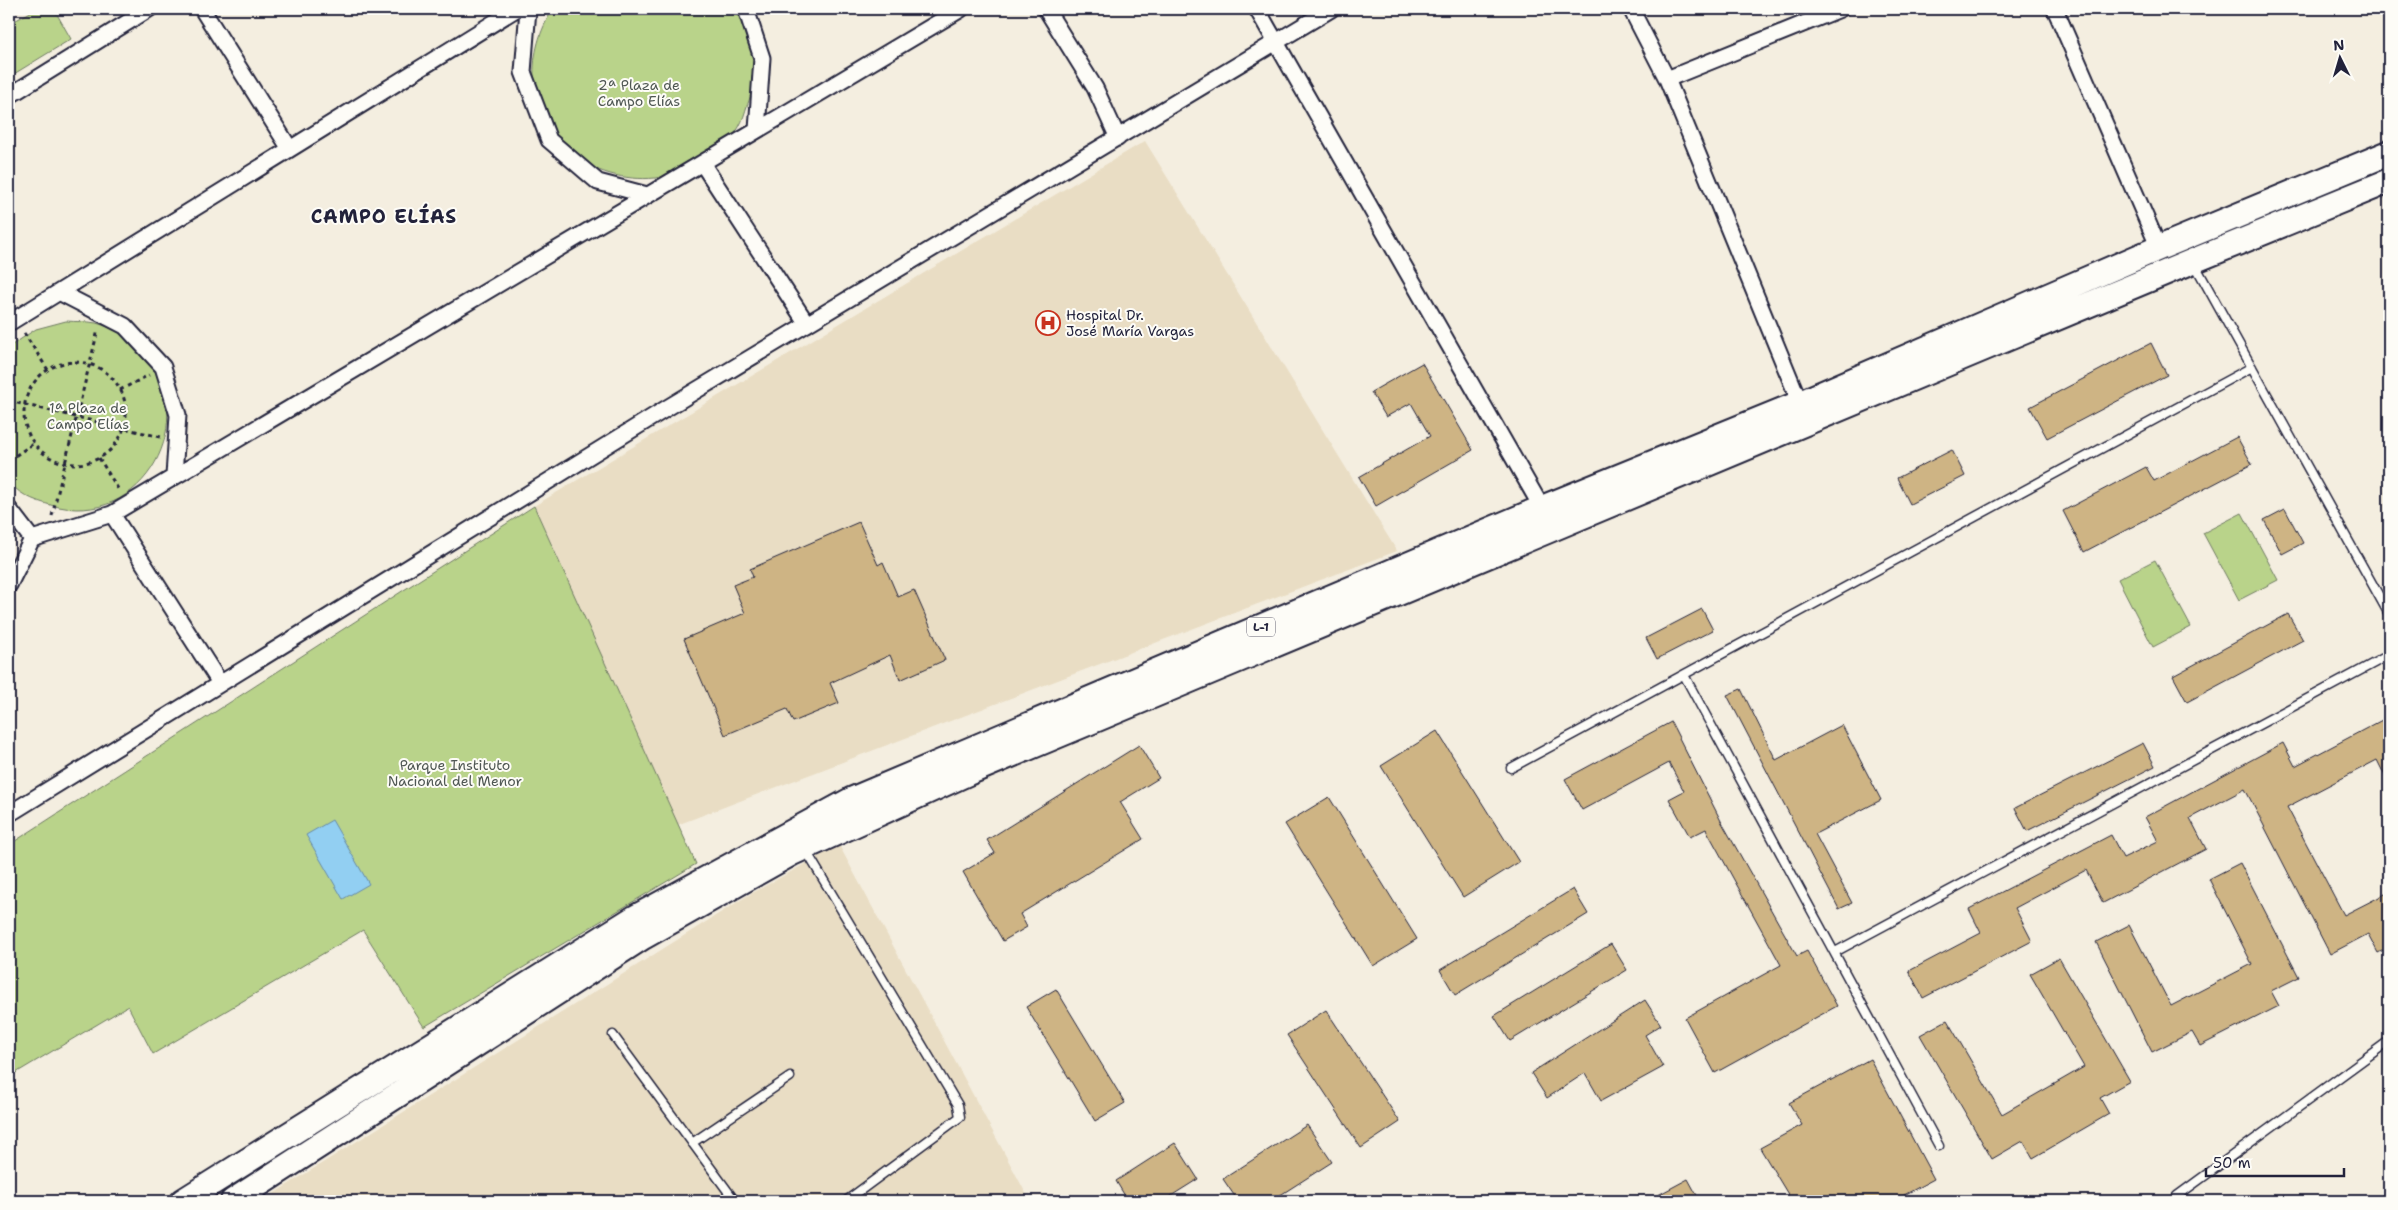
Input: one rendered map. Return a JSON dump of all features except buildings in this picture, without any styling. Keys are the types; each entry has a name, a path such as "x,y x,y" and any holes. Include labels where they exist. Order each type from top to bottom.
{"main road":[{"name":"L-1","path":"183,1201 636,917 851,800 1542,508 1800,403 2159,248 2389,154"},
{"name":"L-1","path":"233,1201 643,937 804,847 968,773 2389,181"}],"street":[{"path":"9,96 150,9"},
{"path":"202,9 290,149"},
{"path":"12,321 516,9"},
{"path":"528,9 523,72 548,140 598,182 647,195"},
{"path":"746,9 762,58 756,130"},
{"path":"9,585 32,539 112,514 961,9"},
{"path":"1046,9 1095,88 1118,138"},
{"path":"1257,9 1554,529"},
{"path":"9,814 667,408 1331,9"},
{"path":"1631,9 1667,79 1800,403"},
{"path":"1667,79 1840,9"},
{"path":"2055,9 2159,248"},
{"path":"702,163 807,324"},
{"path":"59,292 125,326 163,367 178,415 174,476"},
{"path":"9,509 32,539"},
{"path":"112,514 220,684"}],"lane":[{"path":"2194,261 2389,614"},
{"path":"1511,768 2252,367"},
{"path":"1835,952 2389,655"},
{"path":"1684,675 1939,1146"},
{"path":"804,847 958,1105 960,1117 846,1201"},
{"path":"613,1034 735,1201"},
{"path":"2177,1196 2389,1041"},
{"path":"692,1143 790,1076"}],"path":[{"path":"48,534 102,314"},
{"path":"12,321 48,370"},
{"path":"72,362 89,364 105,372 120,390 124,399 126,415 124,428 115,446 100,458 88,463 64,463 41,452 34,443 24,424 25,403 29,390 40,376 54,366 72,362"},
{"path":"120,390 163,367"},
{"path":"9,401 25,403 176,441"},
{"path":"9,460 34,443"},
{"path":"100,458 127,504"}],"shaded area":[{"name":"Hospital Dr. José María Vargas","path":"1145,141 1397,551 677,825 534,506"},
{"path":"839,845 1030,1201 262,1201 747,896"}],"green space":[{"path":"36,9 54,9 71,39 9,77 9,24"},
{"name":"2ª Plaza de Campo Elías","path":"553,9 735,9 747,31 751,44 754,69 751,94 739,127 725,146 707,160 688,170 666,176 644,179 621,176 599,170 579,160 551,129 542,113 536,96 534,78 538,43"},
{"name":"1ª Plaza de Campo Elías","path":"66,321 96,323 118,332 132,341 157,371 166,399 167,429 158,456 142,480 120,498 92,508 59,507 45,504 19,492 9,482 9,347 36,329"},
{"name":"Parque Instituto Nacional del Menor","path":"534,506 696,864 424,1027 363,930 153,1054 128,1006 9,1077 9,845"},
{"path":"2242,513 2278,580 2239,600 2203,533"},
{"path":"2155,560 2191,627 2153,647 2118,579"}],"water":[{"path":"332,820 369,884 343,899 306,835"}],"place":[{"name":"Hospital Dr. José María Vargas","path":"1048,323"}],"district":[{"name":"CAMPO ELÍAS","path":"384,216"}]}
